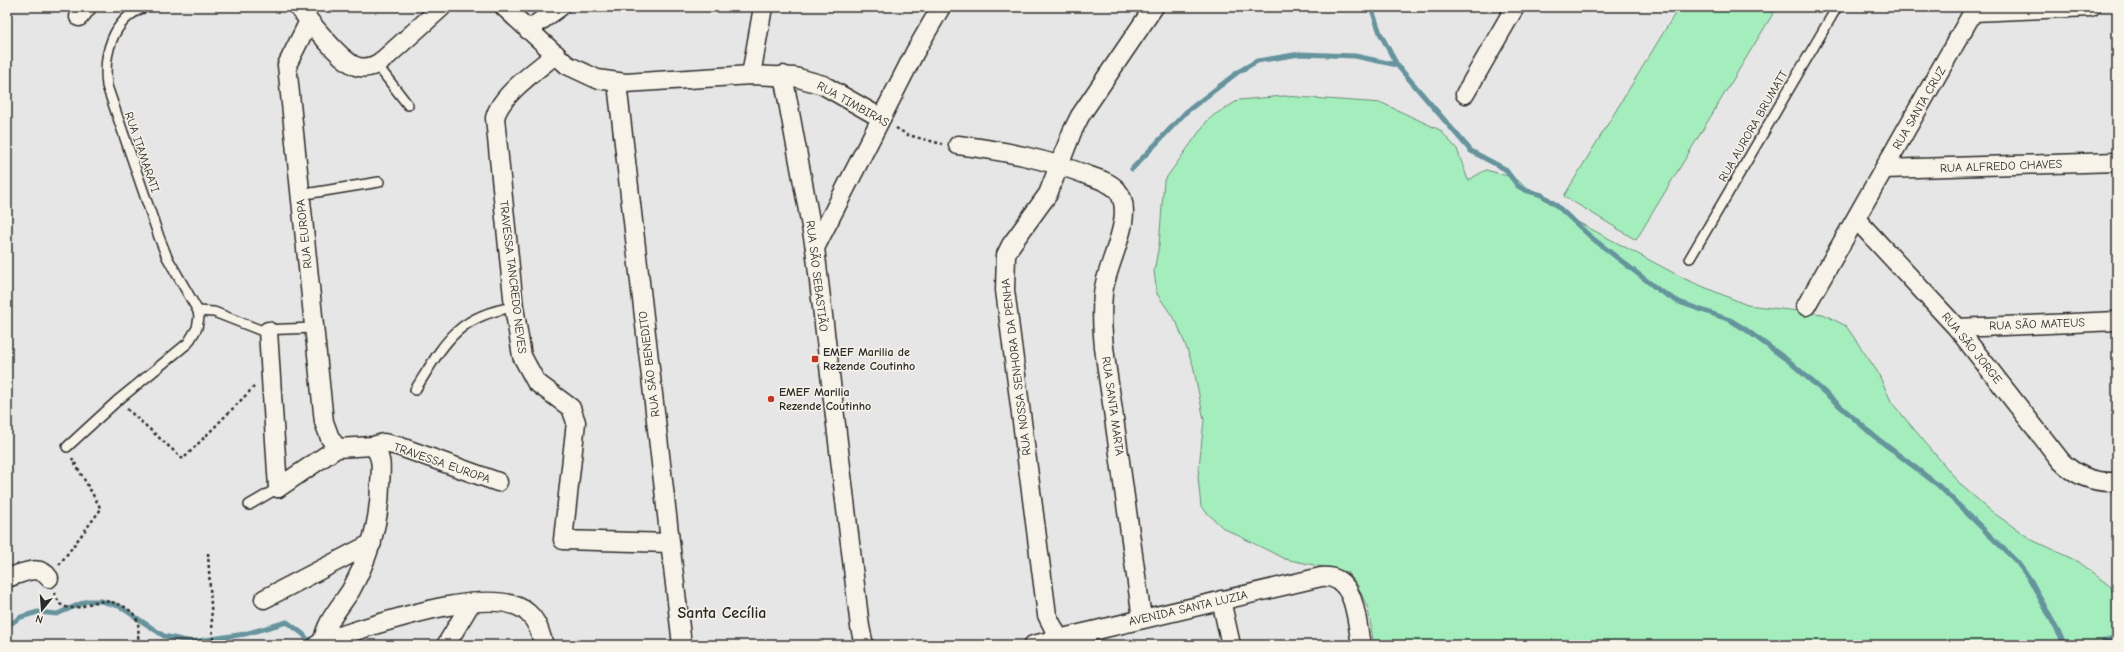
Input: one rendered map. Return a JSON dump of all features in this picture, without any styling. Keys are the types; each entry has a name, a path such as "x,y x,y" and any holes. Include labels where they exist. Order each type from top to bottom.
{"street":[{"path":"298,7 309,21 350,64 368,68 377,65 442,7"},
{"name":"RUA TIMBIRAS","path":"504,7 567,65 587,76 617,83 751,75 783,75 823,85 881,118"},
{"path":"528,30 560,7"},
{"path":"751,75 762,7"},
{"path":"815,248 915,52 941,7"},
{"name":"RUA NOSSA SENHORA DA PENHA","path":"1060,642 1047,615 1004,278 1006,255 1011,245 1048,194 1072,132 1080,116 1154,7"},
{"path":"1466,94 1515,7"},
{"name":"RUA SANTA CRUZ","path":"1806,306 1884,169 1969,10 2091,7"},
{"name":"RUA EUROPA","path":"309,21 287,65 299,196 324,422 330,438 337,448"},
{"name":"TRAVESSA TANCREDO NEVES","path":"556,54 509,95 497,109 495,118 514,307 522,356 527,369 536,382 548,392 566,402 575,414 576,422 563,540 670,543"},
{"name":"RUA SÃO SEBASTIÃO","path":"783,75 815,248 859,619 864,645"},
{"name":"RUA SÃO BENEDITO","path":"617,83 682,645"},
{"path":"958,145 1003,150 1060,164"},
{"name":"RUA ALFREDO CHAVES","path":"1884,169 2117,162"},
{"name":"RUA SANTA MARTA","path":"1060,164 1106,182 1117,190 1123,205 1124,225 1105,275 1102,314 1107,362 1142,619"},
{"name":"RUA SÃO JORGE","path":"1856,219 1957,328 2069,469 2086,478 2106,482 2117,482"},
{"name":"RUA SÃO MATEUS","path":"1957,328 2117,321"},
{"path":"268,331 278,488"},
{"name":"TRAVESSA EUROPA","path":"337,448 374,446 384,443 498,482"},
{"path":"320,643 324,632 350,590 372,543 378,509 381,474 380,454 374,446"},
{"path":"278,488 337,448"},
{"path":"264,599 372,543"},
{"path":"7,578 34,570 42,571 49,578"},
{"name":"AVENIDA SANTA LUZIA","path":"1033,645 1060,642 1142,619 1330,576 1343,582 1352,598 1361,645"},
{"path":"1221,600 1231,645"},
{"path":"320,643 425,611 471,602 510,604 522,608 535,621 544,645"},
{"path":"446,645 471,602"}],"lane":[{"name":"RUA ITAMARATI","path":"145,7 128,16 116,31 105,65 107,86 161,244 198,311"},
{"name":"RUA AURORA BRUMATT","path":"1690,258 1837,7"},
{"path":"377,65 408,105"},
{"path":"299,196 378,182"},
{"path":"415,390 448,338 462,326 478,316 496,310 514,307"},
{"path":"66,447 117,401 188,343 197,328 199,317 198,311 214,312 246,326 268,331 314,328"},
{"path":"249,505 278,488"}],"path":[{"name":"RUA TIMBIRAS","path":"881,118 908,135 940,144 958,145"},
{"path":"117,401 183,458 270,371"},
{"path":"66,447 101,509 49,578 57,601 63,606 79,608 103,601 112,602 128,609 136,617 138,623 138,645"},
{"path":"208,553 213,640 215,645"}],"green space":[{"path":"1679,7 1777,7 1636,240 1564,196"},
{"path":"1284,96 1382,103 1440,130 1457,149 1468,180 1486,170 1512,177 1576,221 1685,279 1747,305 1823,314 1846,326 1877,371 1892,403 1962,486 1991,511 2032,540 2079,562 2111,587 2117,611 2117,624 2108,645 1374,645 1368,609 1357,584 1347,572 1285,559 1223,528 1201,507 1198,477 1204,420 1193,365 1177,323 1157,294 1154,271 1159,245 1164,181 1207,121 1214,115 1239,100"}],"waterway":[{"path":"1371,7 1380,33 1397,65 1471,151 1505,169 1518,186 1525,190 1542,195 1555,204 1592,238 1660,291 1679,302 1730,320 1745,329 1790,362 1874,436 1938,485 2017,562 2031,581 2065,645"},
{"path":"1132,169 1186,112 1238,72 1257,61 1300,54 1355,56 1397,65"},
{"path":"7,626 21,617 38,612 57,614 87,601 101,601 119,606 164,636 191,642 245,634 287,622 303,634 312,645"},
{"path":"2097,645 2117,636"}],"place":[{"name":"EMEF Marilia de Rezende Coutinho","path":"815,359"},
{"name":"EMEF Marilia Rezende Coutinho","path":"771,399"}],"district":[{"name":"Santa Cecília","path":"722,613"}]}
